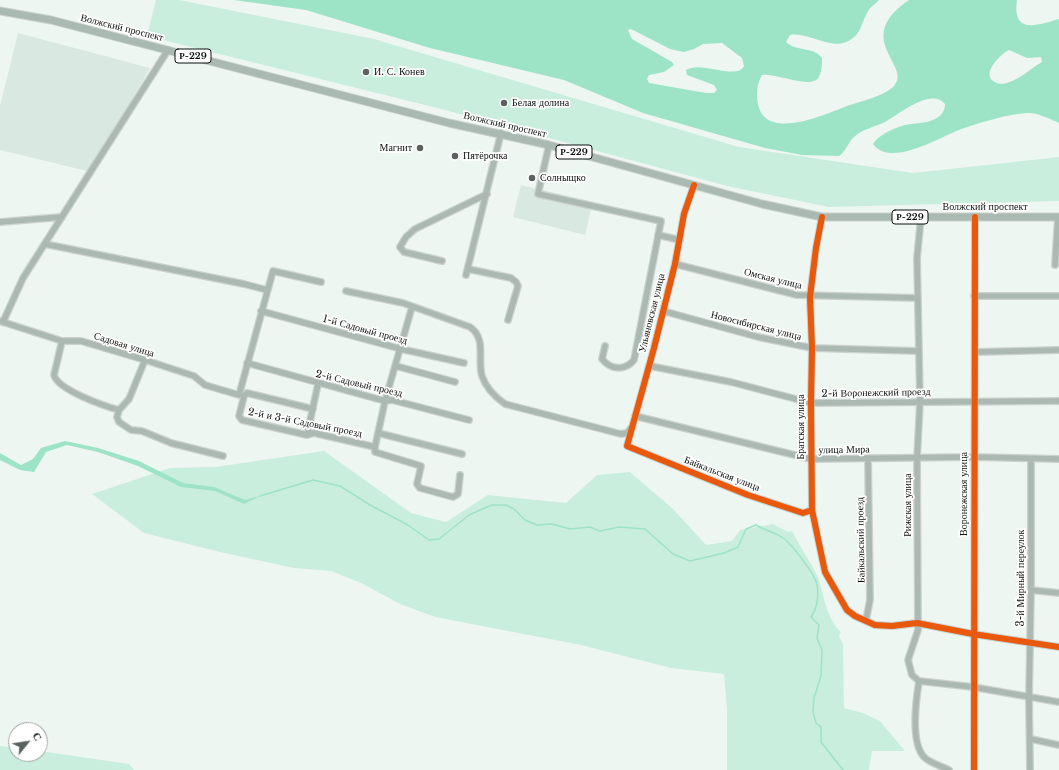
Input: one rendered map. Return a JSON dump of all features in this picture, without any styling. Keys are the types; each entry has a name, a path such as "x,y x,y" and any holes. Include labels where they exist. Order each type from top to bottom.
{"main road":[{"name":"Волжский проспект","path":"0,11 51,20 449,122 549,145 762,204 822,217 1058,217"}],"street":[{"path":"1,322 23,278 168,50"},
{"path":"466,275 501,133"},
{"path":"549,145 538,194 661,221 634,360 626,367 616,368 606,364 602,359 606,346"},
{"name":"Ульяновская улица","path":"627,446 650,366 675,264 684,214 694,185"},
{"path":"442,261 404,252 400,247 406,237 415,228 487,194"},
{"path":"0,222 62,217"},
{"name":"Братская улица","path":"822,217 816,248 810,296 812,348 812,510 825,572 847,610 866,620"},
{"name":"Рижская улица","path":"919,681 912,675 908,660 915,644 918,630 917,459 920,401 917,258 921,217"},
{"name":"Воронежская улица","path":"974,770 973,634 975,217"},
{"path":"1055,266 1058,217"},
{"path":"658,236 680,240"},
{"path":"45,244 244,284 267,290"},
{"name":"Омская улица","path":"675,264 797,296 918,298"},
{"path":"468,269 511,278 516,282 518,286 508,320"},
{"path":"247,364 273,271 321,282"},
{"path":"346,291 412,306 464,324 474,330 481,346 482,376 494,396 505,404 621,434 627,433 632,428"},
{"path":"974,296 1059,296"},
{"path":"412,306 385,401 375,447 377,454 421,466 417,484 420,488 453,497 458,494 460,475"},
{"name":"1-й Садовый проезд","path":"261,311 401,349 464,363"},
{"name":"Новосибирская улица","path":"663,311 758,337 812,348 918,351"},
{"name":"Садовая улица","path":"1,322 62,341 81,341 145,360 194,376 205,385 239,395 247,364"},
{"path":"62,341 54,375 57,382 92,401 119,410"},
{"path":"975,352 1059,350"},
{"path":"145,360 129,399 119,410 117,417 119,422 131,430 142,431 171,443 223,456"},
{"name":"2-й Садовый проезд","path":"247,364 385,401 392,400 468,420"},
{"path":"396,366 455,382"},
{"name":"2-й Воронежский проезд","path":"650,366 731,382 811,402 1059,401"},
{"path":"307,435 318,384"},
{"name":"2-й и 3-й Садовый проезд","path":"313,409 247,393 244,396 239,416 242,420 307,435 314,433 375,447"},
{"name":"улица Мира","path":"635,416 811,459 917,459 974,457 1059,459"},
{"path":"378,433 462,454"},
{"name":"Байкальская улица","path":"627,446 748,495 803,513 812,510"},
{"name":"Байкальский проезд","path":"866,620 870,600 868,458"},
{"name":"3-й Мирный переулок","path":"1030,770 1031,739 1029,698 1031,459"},
{"path":"1031,590 1059,593"},
{"path":"866,620 875,625 892,626 917,623 973,634 1059,647"},
{"path":"949,770 924,756 919,746 915,704 919,681 973,687 1029,698 1059,702"},
{"path":"1031,739 1059,745"}],"shaded area":[{"path":"156,0 179,0 374,39 739,147 913,173 1059,157 1059,201 829,207 727,186 441,109 147,36"},
{"path":"234,0 879,0 868,11 856,36 845,42 838,44 830,43 805,36 790,35 786,42 795,47 809,50 818,54 822,58 822,65 819,77 815,81 802,82 768,75 762,75 760,78 757,89 757,97 758,104 763,115 772,121 784,123 811,119 878,96 894,86 898,78 884,39 885,27 892,14 909,0 1017,0 1016,11 1018,18 1022,23 1034,25 1059,19 1059,123 1043,116 1027,113 995,119 964,128 931,143 904,152 892,153 881,151 873,144 880,137 896,128 927,122 938,118 942,114 945,104 939,100 923,100 885,122 857,134 839,156 802,155 765,148 643,113 564,80 430,48 306,10","holes":["631,29 670,49 684,52 703,44 722,43 742,58 744,66 740,70 734,72 701,67 686,70 687,75 714,85 717,90 714,93 706,93 649,83 647,79 649,75 664,72 674,65 672,62 632,39 628,30","1009,50 1027,58 1041,57 1042,62 1008,83 1002,84 993,81 990,77 991,68 998,59"]},
{"path":"18,33 150,68 91,172 0,150 0,106"},
{"path":"521,185 593,202 585,235 513,217"},
{"path":"65,441 98,448 139,461 183,483 214,487 245,500 260,496 244,504 215,491 181,487 138,466 98,452 67,445 46,452 34,472 20,470 0,460 0,453 21,465 33,459 41,448"},
{"path":"324,451 411,513 446,522 488,495 566,503 597,475 630,472 673,509 706,545 732,541 740,530 773,524 788,532 792,531 817,575 829,613 836,627 841,632 839,636 843,644 844,708 863,713 880,721 905,751 872,751 869,770 727,770 727,710 724,674 671,668 581,645 435,617 400,604 361,583 331,571 294,568 220,552 144,533 92,494 170,468 215,467"},
{"path":"0,746 8,747 8,762 48,762 48,752 129,764 134,770 0,770"}],"waterway":[{"path":"260,496 313,480 340,486 370,505 408,525 429,540 439,539 469,515 492,505 506,505 514,509 525,520 537,525 552,524 570,529 590,527 600,531 619,527 645,529 673,554 690,561 724,553 738,547 746,529 756,525 763,528 787,541 816,581 818,593 817,602 811,617 819,625 817,638 822,650 821,676 814,698 813,712 816,723 821,727 821,742 843,770"}],"cycle path":[{"path":"694,185 684,214 675,264 627,446 748,495 803,513 812,510"},
{"path":"822,217 816,248 810,297 812,348 812,510 825,572 847,610 855,616 875,625 892,626 917,623 973,634 1059,647"},
{"path":"974,770 975,217"}],"place":[{"name":"И. С. Конев","path":"366,72"},
{"name":"Белая долина","path":"504,103"},
{"name":"Магнит","path":"420,148"},
{"name":"Пятёрочка","path":"455,156"},
{"name":"Солныщко","path":"532,178"}]}
